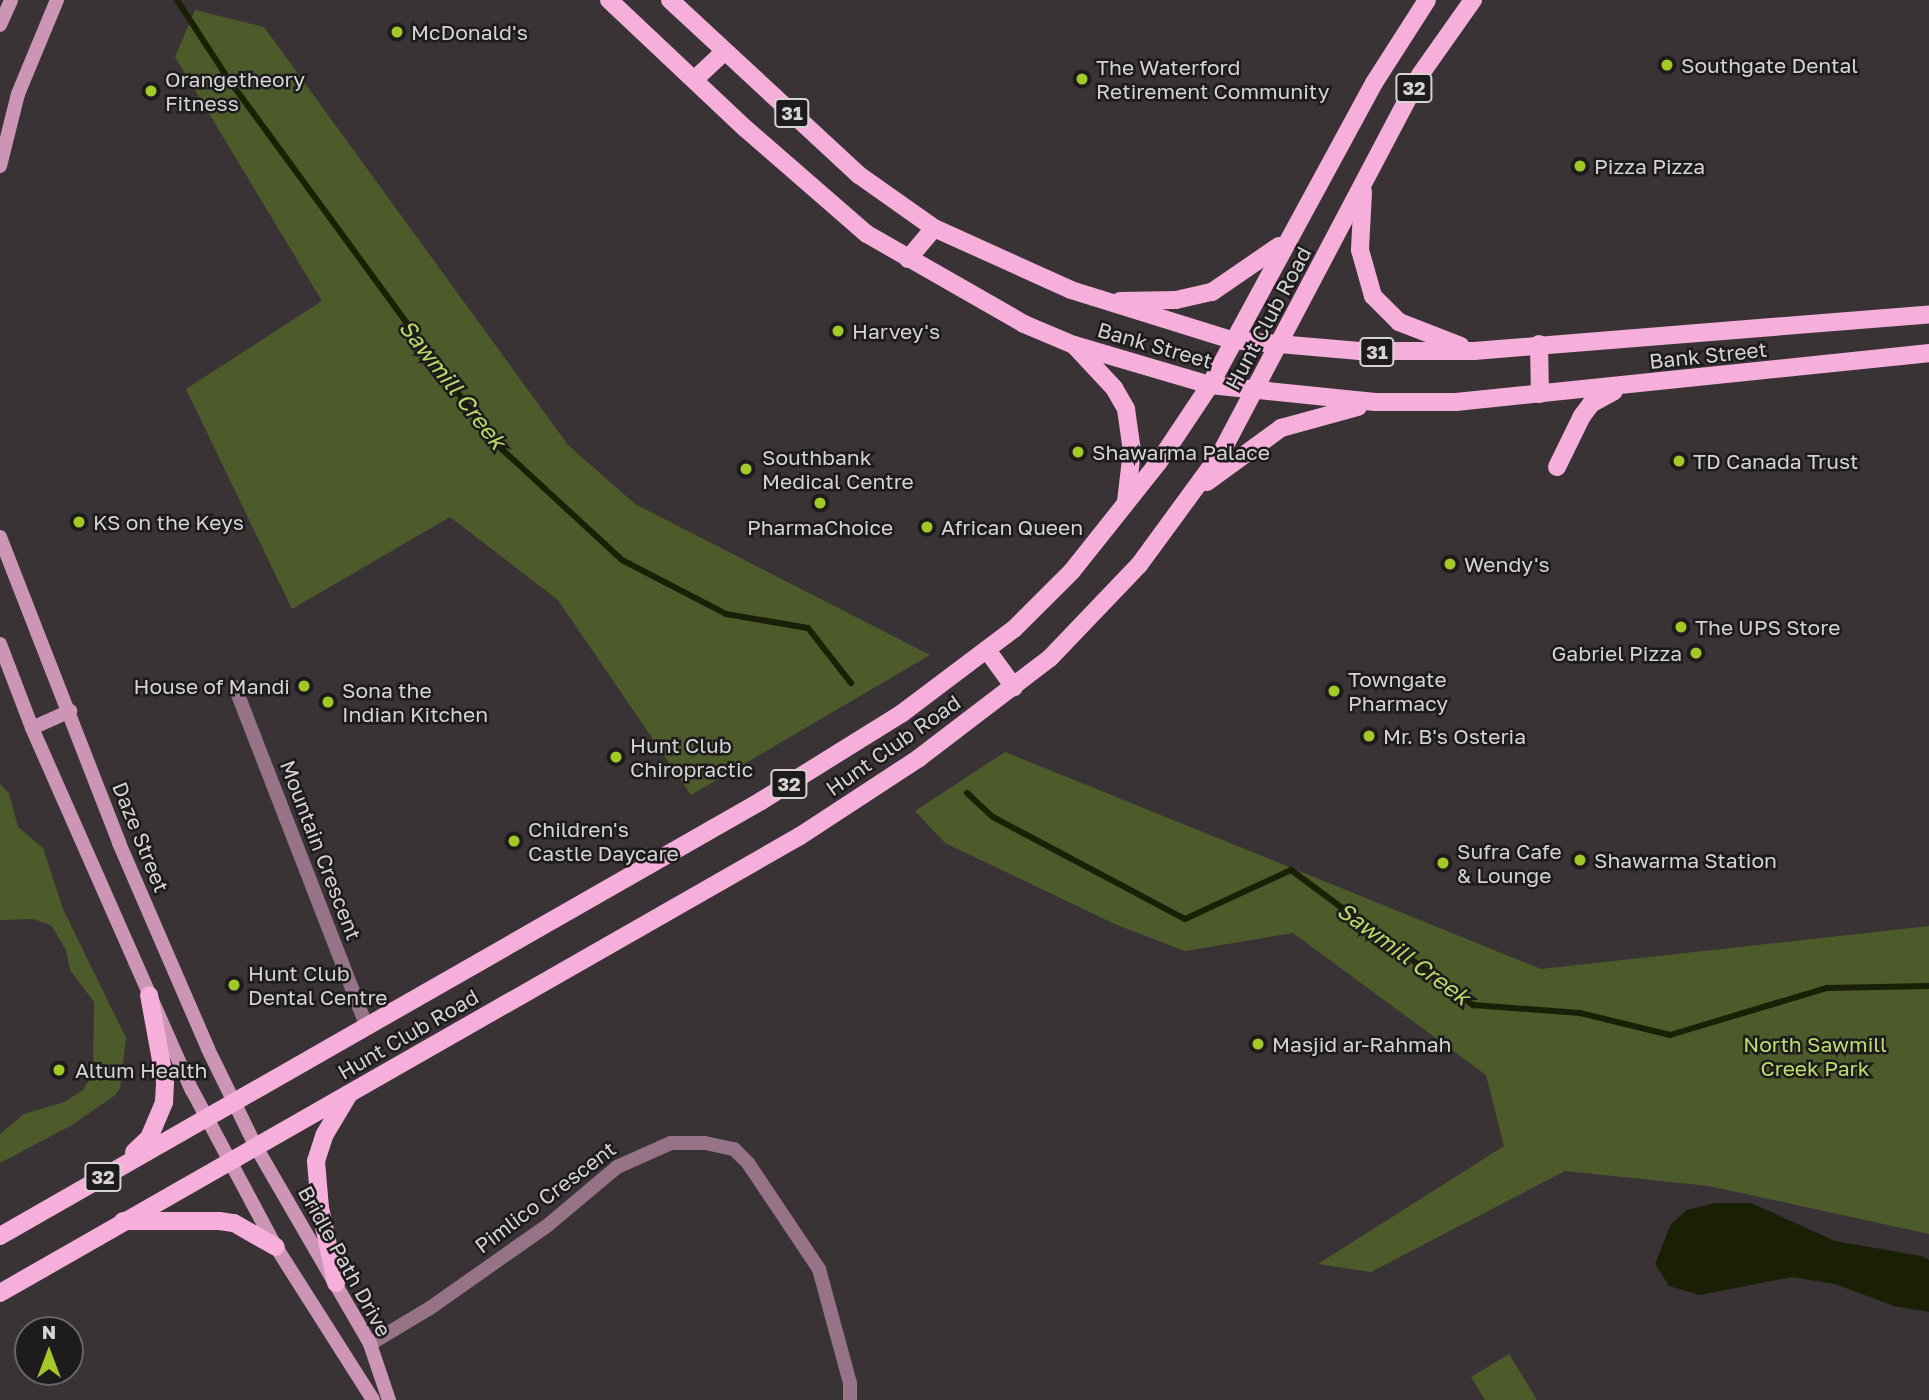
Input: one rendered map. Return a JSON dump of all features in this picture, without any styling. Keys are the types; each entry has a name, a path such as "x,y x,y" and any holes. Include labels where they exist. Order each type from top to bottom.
{"main road":[{"name":"Bank Street","path":"609,0 746,129 867,234 1024,324 1074,345 1210,385 1255,392 1375,402 1456,402 1623,387 1929,353"},
{"name":"Bank Street","path":"670,0 859,175 934,228 1103,301 1232,340 1360,351 1474,351 1929,314"},
{"name":"Hunt Club Road","path":"0,1236 761,801 901,714 987,650 1072,571 1158,463 1210,385 1285,242 1374,83 1427,0"},
{"name":"Hunt Club Road","path":"0,1293 120,1221 229,1163 800,836 919,758 1050,658 1111,596 1196,490 1255,392 1420,75 1473,0"},
{"path":"695,79 724,52"},
{"path":"1364,183 1360,250 1373,296 1399,322 1474,351"},
{"path":"908,259 934,228"},
{"path":"1103,301 1154,302 1212,292 1285,242"},
{"path":"1539,344 1540,394"},
{"path":"1074,345 1114,387 1126,409 1132,451 1126,501"},
{"path":"1557,467 1574,425 1591,404 1623,387"},
{"path":"1196,490 1281,429 1375,402"},
{"path":"987,650 1014,687"},
{"path":"118,1168 149,1138 163,1102 164,1082 149,995"},
{"path":"336,1283 320,1208 316,1161 325,1134 350,1093"},
{"path":"120,1221 234,1223 276,1247"}],"street":[{"path":"0,25 11,0"},
{"path":"0,166 18,94 57,0"},
{"name":"Daze Street","path":"0,537 70,711 119,844 256,1147"},
{"path":"0,644 32,728 149,995 207,1119 276,1247 373,1400"},
{"name":"Mountain Crescent","path":"235,687 367,1028"},
{"path":"32,728 70,711"},
{"name":"Pimlico Crescent","path":"370,1344 422,1313 548,1225 617,1167 671,1143 705,1143 734,1149 748,1163 819,1269 850,1383 850,1400"},
{"name":"Bridle Path Drive","path":"256,1147 370,1344 389,1400"}],"green space":[{"path":"195,10 264,27 568,445 635,504 930,655 691,795 558,600 450,517 292,609 186,389 322,301 175,57"},
{"name":"North Sawmill Creek Park","path":"1005,752 1541,969 1929,926 1929,1234 1709,1186 1565,1171 1371,1272 1318,1264 1504,1146 1486,1075 1293,933 1185,951 1117,925 945,843 915,811"},
{"path":"0,784 9,793 18,827 43,848 63,909 126,1038 120,1089 114,1096 72,1125 0,1163 0,1134 24,1114 64,1102 83,1090 93,1073 94,1002 70,970 66,950 51,925 33,919 0,920"},
{"path":"1509,1354 1537,1400 1485,1400 1471,1377"}],"shaded area":[{"path":"1715,1203 1751,1203 1835,1241 1921,1256 1929,1260 1929,1312 1894,1306 1835,1284 1792,1277 1700,1295 1669,1286 1655,1264 1671,1224 1687,1210"}],"waterway":[{"name":"Sawmill Creek","path":"177,0 229,80 492,440 622,560 726,614 808,628 851,683"},
{"name":"Sawmill Creek","path":"967,793 993,817 1185,919 1291,870 1473,1005 1580,1013 1670,1035 1827,988 1929,986"}],"place":[{"name":"McDonald's","path":"397,32"},
{"name":"Southgate Dental","path":"1667,65"},
{"name":"The Waterford Retirement Community","path":"1082,79"},
{"name":"Orangetheory Fitness","path":"151,91"},
{"name":"Pizza Pizza","path":"1580,166"},
{"name":"Harvey's","path":"838,331"},
{"name":"Shawarma Palace","path":"1078,452"},
{"name":"TD Canada Trust","path":"1679,461"},
{"name":"Southbank Medical Centre","path":"746,469"},
{"name":"PharmaChoice","path":"820,503"},
{"name":"KS on the Keys","path":"79,522"},
{"name":"African Queen","path":"927,527"},
{"name":"Wendy's","path":"1450,564"},
{"name":"The UPS Store","path":"1681,627"},
{"name":"Gabriel Pizza","path":"1696,653"},
{"name":"House of Mandi","path":"304,686"},
{"name":"Towngate Pharmacy","path":"1334,691"},
{"name":"Sona the Indian Kitchen","path":"328,702"},
{"name":"Mr. B's Osteria","path":"1369,736"},
{"name":"Hunt Club Chiropractic","path":"616,757"},
{"name":"Children's Castle Daycare","path":"514,841"},
{"name":"Shawarma Station","path":"1580,860"},
{"name":"Sufra Cafe & Lounge","path":"1443,863"},
{"name":"Hunt Club Dental Centre","path":"234,985"},
{"name":"Masjid ar-Rahmah","path":"1258,1044"},
{"name":"Altum Health","path":"59,1070"}]}
